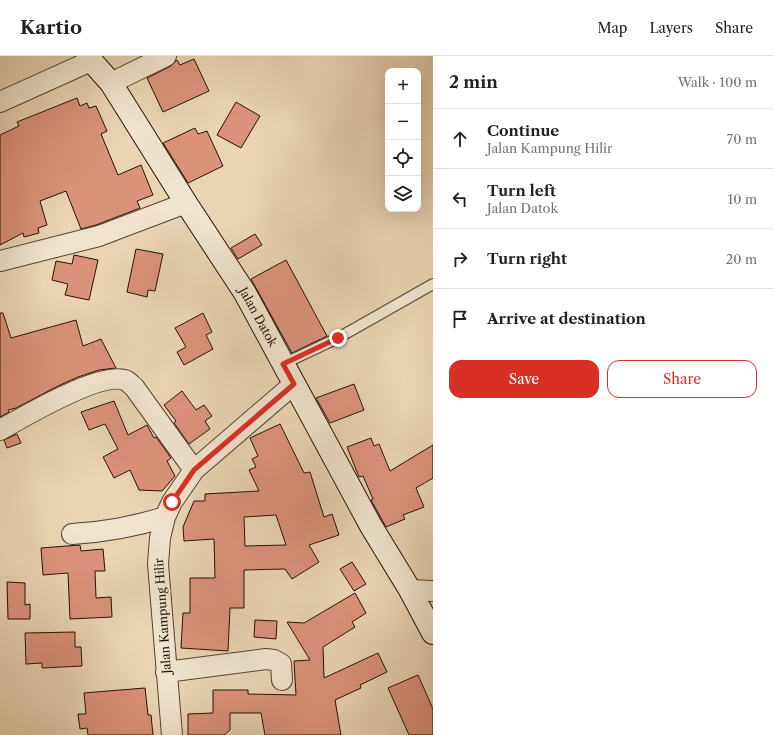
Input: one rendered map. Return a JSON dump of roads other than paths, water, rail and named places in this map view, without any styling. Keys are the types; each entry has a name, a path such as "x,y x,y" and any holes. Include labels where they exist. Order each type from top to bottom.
{"main road":[{"name":"Jalan Datok","path":"89,59 112,83 186,203 245,293 371,526 410,590 433,632"}],"street":[{"path":"112,83 166,56"},
{"path":"0,102 89,59"},
{"path":"0,261 99,236 186,203"},
{"path":"0,430 64,396 107,380 127,381 134,388 194,470"},
{"name":"Jalan Kampung Hilir","path":"172,735 158,564 160,538 165,517 172,502 194,470 294,384"},
{"path":"72,534 120,529 141,525 165,517"},
{"path":"410,590 433,591"},
{"path":"166,672 266,659 274,660 281,664 282,680"}],"lane":[{"path":"283,364 338,338 433,284"}]}
